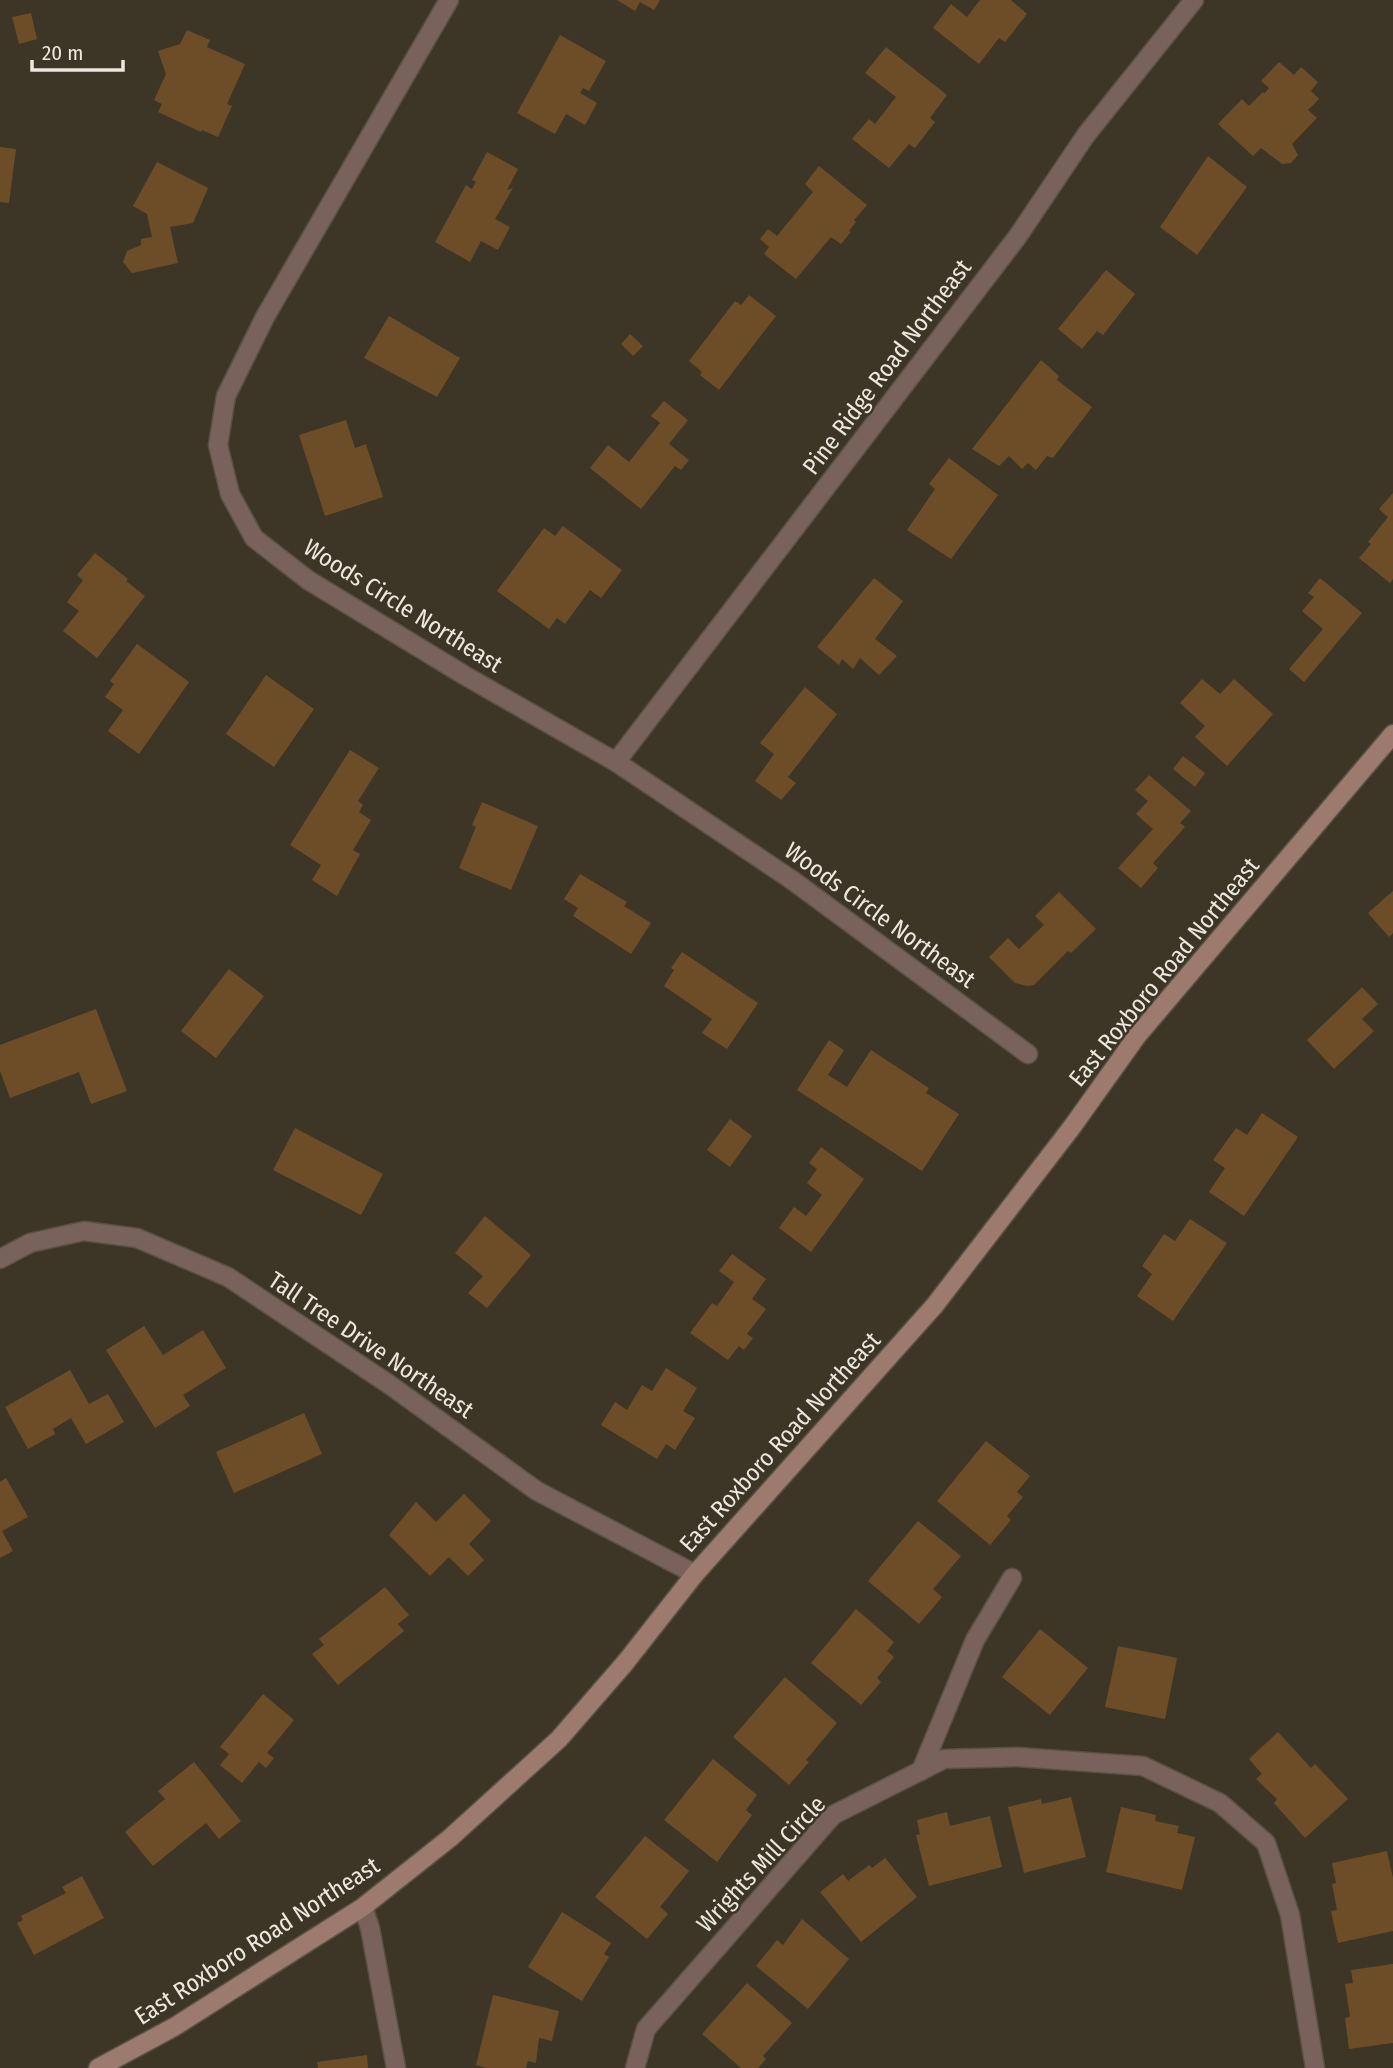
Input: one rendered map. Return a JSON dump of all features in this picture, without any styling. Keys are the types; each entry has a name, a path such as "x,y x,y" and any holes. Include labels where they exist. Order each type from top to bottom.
{"main road":[{"name":"East Roxboro Road Northeast","path":"98,2068 174,2027 363,1908 450,1838 559,1739 695,1574 935,1304 1072,1127 1137,1037 1393,734"}],"street":[{"name":"Woods Circle Northeast","path":"450,0 265,317 226,396 218,445 230,494 254,538 308,580 464,675 616,762 792,880 1028,1054"},
{"name":"Pine Ridge Road Northeast","path":"616,762 1010,247 1086,135 1194,0"},
{"name":"Tall Tree Drive Northeast","path":"0,1259 30,1243 84,1231 137,1238 228,1277 390,1385 537,1491 695,1574"},
{"path":"921,1771 975,1640 1012,1578"},
{"name":"Wrights Mill Circle","path":"635,2068 646,2029 833,1815 944,1759 1017,1757 1143,1766 1220,1803 1266,1843 1290,1915 1315,2068"},
{"path":"363,1908 370,1928 396,2068"}],"building":[{"path":"617,0 660,0 654,10 640,2 635,11"},
{"path":"980,0 1011,0 1027,14 1005,42 999,38 979,64 933,28 951,4 967,17"},
{"path":"31,13 37,39 19,44 12,17"},
{"path":"187,30 210,40 207,47 245,64 227,104 232,106 218,137 158,112 162,104 154,100 166,74 158,51 180,44"},
{"path":"560,35 606,61 589,91 583,88 580,93 597,103 585,125 566,114 555,134 517,113"},
{"path":"886,47 947,95 930,118 935,122 915,148 909,144 889,168 852,139 869,119 875,124 896,97 865,73"},
{"path":"1279,62 1294,75 1301,67 1318,82 1311,91 1319,99 1308,110 1317,118 1292,144 1298,155 1291,163 1282,164 1261,148 1253,156 1218,124 1242,99 1249,106 1263,92 1264,94 1269,88 1261,81"},
{"path":"0,147 16,149 9,203 0,202"},
{"path":"487,152 518,169 507,190 513,188 495,219 510,227 498,250 481,241 470,262 435,242 466,185 472,189 476,182 472,180"},
{"path":"1208,156 1247,187 1197,255 1160,227"},
{"path":"157,162 208,188 193,223 170,227 178,263 132,273 123,262 127,251 141,245 141,239 152,237 147,214 133,206"},
{"path":"819,166 867,205 854,220 856,222 849,231 851,232 841,244 831,237 796,279 764,254 769,247 760,239 768,229 777,236 813,192 805,184"},
{"path":"1106,270 1135,294 1103,335 1097,331 1082,349 1058,329"},
{"path":"749,295 776,316 719,390 700,375 702,372 689,361 735,301 741,305"},
{"path":"389,316 460,358 437,397 364,358"},
{"path":"630,334 643,346 633,356 621,344"},
{"path":"1041,360 1059,376 1057,380 1092,407 1053,458 1047,456 1036,470 1028,463 1022,469 1009,456 999,466 972,449"},
{"path":"664,401 688,420 669,444 689,460 681,470 675,466 641,509 590,468 608,445 629,462 660,423 651,416"},
{"path":"346,420 355,448 366,444 383,497 325,516 299,435"},
{"path":"949,458 998,495 951,559 907,530 935,489 929,484"},
{"path":"1393,493 1393,579 1390,583 1359,558 1388,517 1379,509"},
{"path":"563,526 622,570 601,598 590,590 565,624 557,618 549,629 497,591 544,528 555,536"},
{"path":"95,553 145,596 97,658 63,631 79,611 67,602 83,580 77,575"},
{"path":"874,578 903,601 875,639 897,656 879,675 860,658 853,669 842,659 839,665 817,647"},
{"path":"1320,578 1362,613 1304,682 1289,669 1323,629 1302,611 1314,597 1308,593"},
{"path":"137,644 189,682 139,754 108,731 123,710 105,697 114,684 110,681"},
{"path":"266,675 314,709 274,767 226,734"},
{"path":"1202,679 1220,694 1234,679 1273,714 1227,766 1195,737 1205,726 1180,703"},
{"path":"805,687 837,714 788,777 796,783 781,800 755,781 774,754 760,743"},
{"path":"350,750 379,768 358,801 363,805 359,812 371,820 353,850 360,854 337,896 312,880 321,865 290,845"},
{"path":"1183,756 1205,773 1195,787 1173,769"},
{"path":"1149,775 1191,811 1180,823 1185,827 1153,863 1158,868 1141,888 1118,868 1153,829 1136,814 1148,801 1135,790"},
{"path":"482,802 538,826 511,890 459,868 476,827 472,825"},
{"path":"580,874 627,902 624,906 651,923 631,954 573,916 578,908 564,899"},
{"path":"1393,891 1393,933 1389,937 1368,913"},
{"path":"1059,892 1096,929 1071,953 1068,951 1034,985 1015,983 989,957 1008,938 1019,949 1044,925 1035,916"},
{"path":"682,952 758,1003 727,1049 702,1033 712,1019 664,986 674,970 671,968"},
{"path":"229,969 264,996 216,1058 181,1031"},
{"path":"1362,987 1378,1004 1362,1019 1374,1031 1334,1069 1307,1040"},
{"path":"96,1009 127,1091 91,1104 79,1072 10,1098 0,1071 0,1045"},
{"path":"829,1040 844,1050 828,1075 847,1087 871,1050 929,1088 926,1093 959,1114 922,1171 797,1090"},
{"path":"1262,1113 1298,1137 1244,1216 1209,1192 1225,1168 1213,1160 1236,1128 1247,1135"},
{"path":"730,1119 752,1136 730,1167 707,1150"},
{"path":"295,1128 383,1174 361,1215 273,1170"},
{"path":"821,1147 864,1179 811,1252 779,1228 794,1207 806,1216 822,1195 807,1183 817,1169 809,1163"},
{"path":"485,1216 531,1255 487,1308 468,1293 483,1276 455,1253"},
{"path":"1190,1219 1227,1243 1173,1321 1137,1296 1152,1274 1142,1266 1164,1234 1175,1241"},
{"path":"732,1254 766,1279 752,1299 766,1309 747,1334 753,1338 744,1350 739,1346 728,1360 690,1333 712,1303 717,1306 734,1282 719,1271"},
{"path":"144,1326 163,1355 203,1330 226,1368 183,1395 190,1406 155,1428 106,1350"},
{"path":"666,1368 697,1388 683,1411 695,1418 675,1450 666,1444 657,1459 601,1425 615,1402 627,1410 642,1385 652,1391"},
{"path":"70,1370 89,1404 108,1394 124,1422 86,1444 71,1418 53,1429 55,1434 28,1449 5,1407"},
{"path":"304,1413 322,1454 234,1493 216,1452"},
{"path":"986,1441 1030,1476 1017,1492 1023,1497 1007,1516 1011,1520 990,1545 937,1501"},
{"path":"6,1478 28,1517 2,1531 13,1551 0,1558 0,1482"},
{"path":"464,1494 491,1521 469,1544 484,1560 468,1576 449,1557 430,1576 389,1535 416,1502 436,1522"},
{"path":"918,1521 961,1556 933,1589 942,1597 919,1624 868,1581"},
{"path":"385,1587 409,1615 398,1624 404,1631 338,1685 312,1654 324,1645 319,1639"},
{"path":"856,1609 894,1642 887,1651 894,1657 877,1678 881,1682 861,1705 811,1663"},
{"path":"1040,1629 1088,1668 1050,1715 1002,1677"},
{"path":"1118,1646 1177,1658 1165,1719 1105,1707"},
{"path":"785,1677 837,1723 789,1785 733,1737"},
{"path":"263,1694 294,1720 267,1753 274,1758 266,1768 259,1762 242,1783 220,1765 229,1754 220,1747"},
{"path":"1278,1732 1311,1768 1315,1764 1348,1799 1305,1838 1274,1803 1277,1799 1256,1779 1262,1774 1249,1759"},
{"path":"713,1759 757,1795 746,1810 752,1815 717,1862 664,1820"},
{"path":"194,1762 241,1821 219,1839 206,1823 153,1866 125,1832 165,1799 158,1791"},
{"path":"1071,1797 1086,1857 1024,1873 1008,1807 1041,1799 1042,1804"},
{"path":"1121,1807 1156,1815 1155,1821 1179,1826 1177,1833 1195,1837 1182,1890 1106,1872"},
{"path":"947,1812 950,1826 990,1816 1002,1867 929,1886 916,1835 920,1834 917,1820"},
{"path":"645,1836 689,1871 660,1907 668,1914 647,1939 595,1897"},
{"path":"1387,1851 1393,1878 1393,1931 1338,1943 1331,1911 1337,1910 1332,1884 1336,1883 1332,1863"},
{"path":"885,1858 917,1897 861,1942 820,1892 843,1874 848,1881 869,1865 872,1868"},
{"path":"82,1876 104,1918 34,1955 17,1923 23,1920 21,1916 66,1893 62,1887"},
{"path":"562,1912 611,1943 604,1954 609,1957 582,2001 528,1967"},
{"path":"802,1919 849,1959 808,2009 756,1966 777,1940 783,1945"},
{"path":"1393,1964 1393,2043 1349,2049 1345,2018 1350,2017 1345,1984 1353,1983 1351,1970"},
{"path":"747,1983 792,2023 763,2056 766,2059 758,2068 741,2068 702,2034"},
{"path":"493,1995 559,2011 552,2041 539,2038 536,2063 528,2061 526,2068 486,2068 476,2065"},
{"path":"367,2055 368,2068 318,2068 317,2062"}]}
